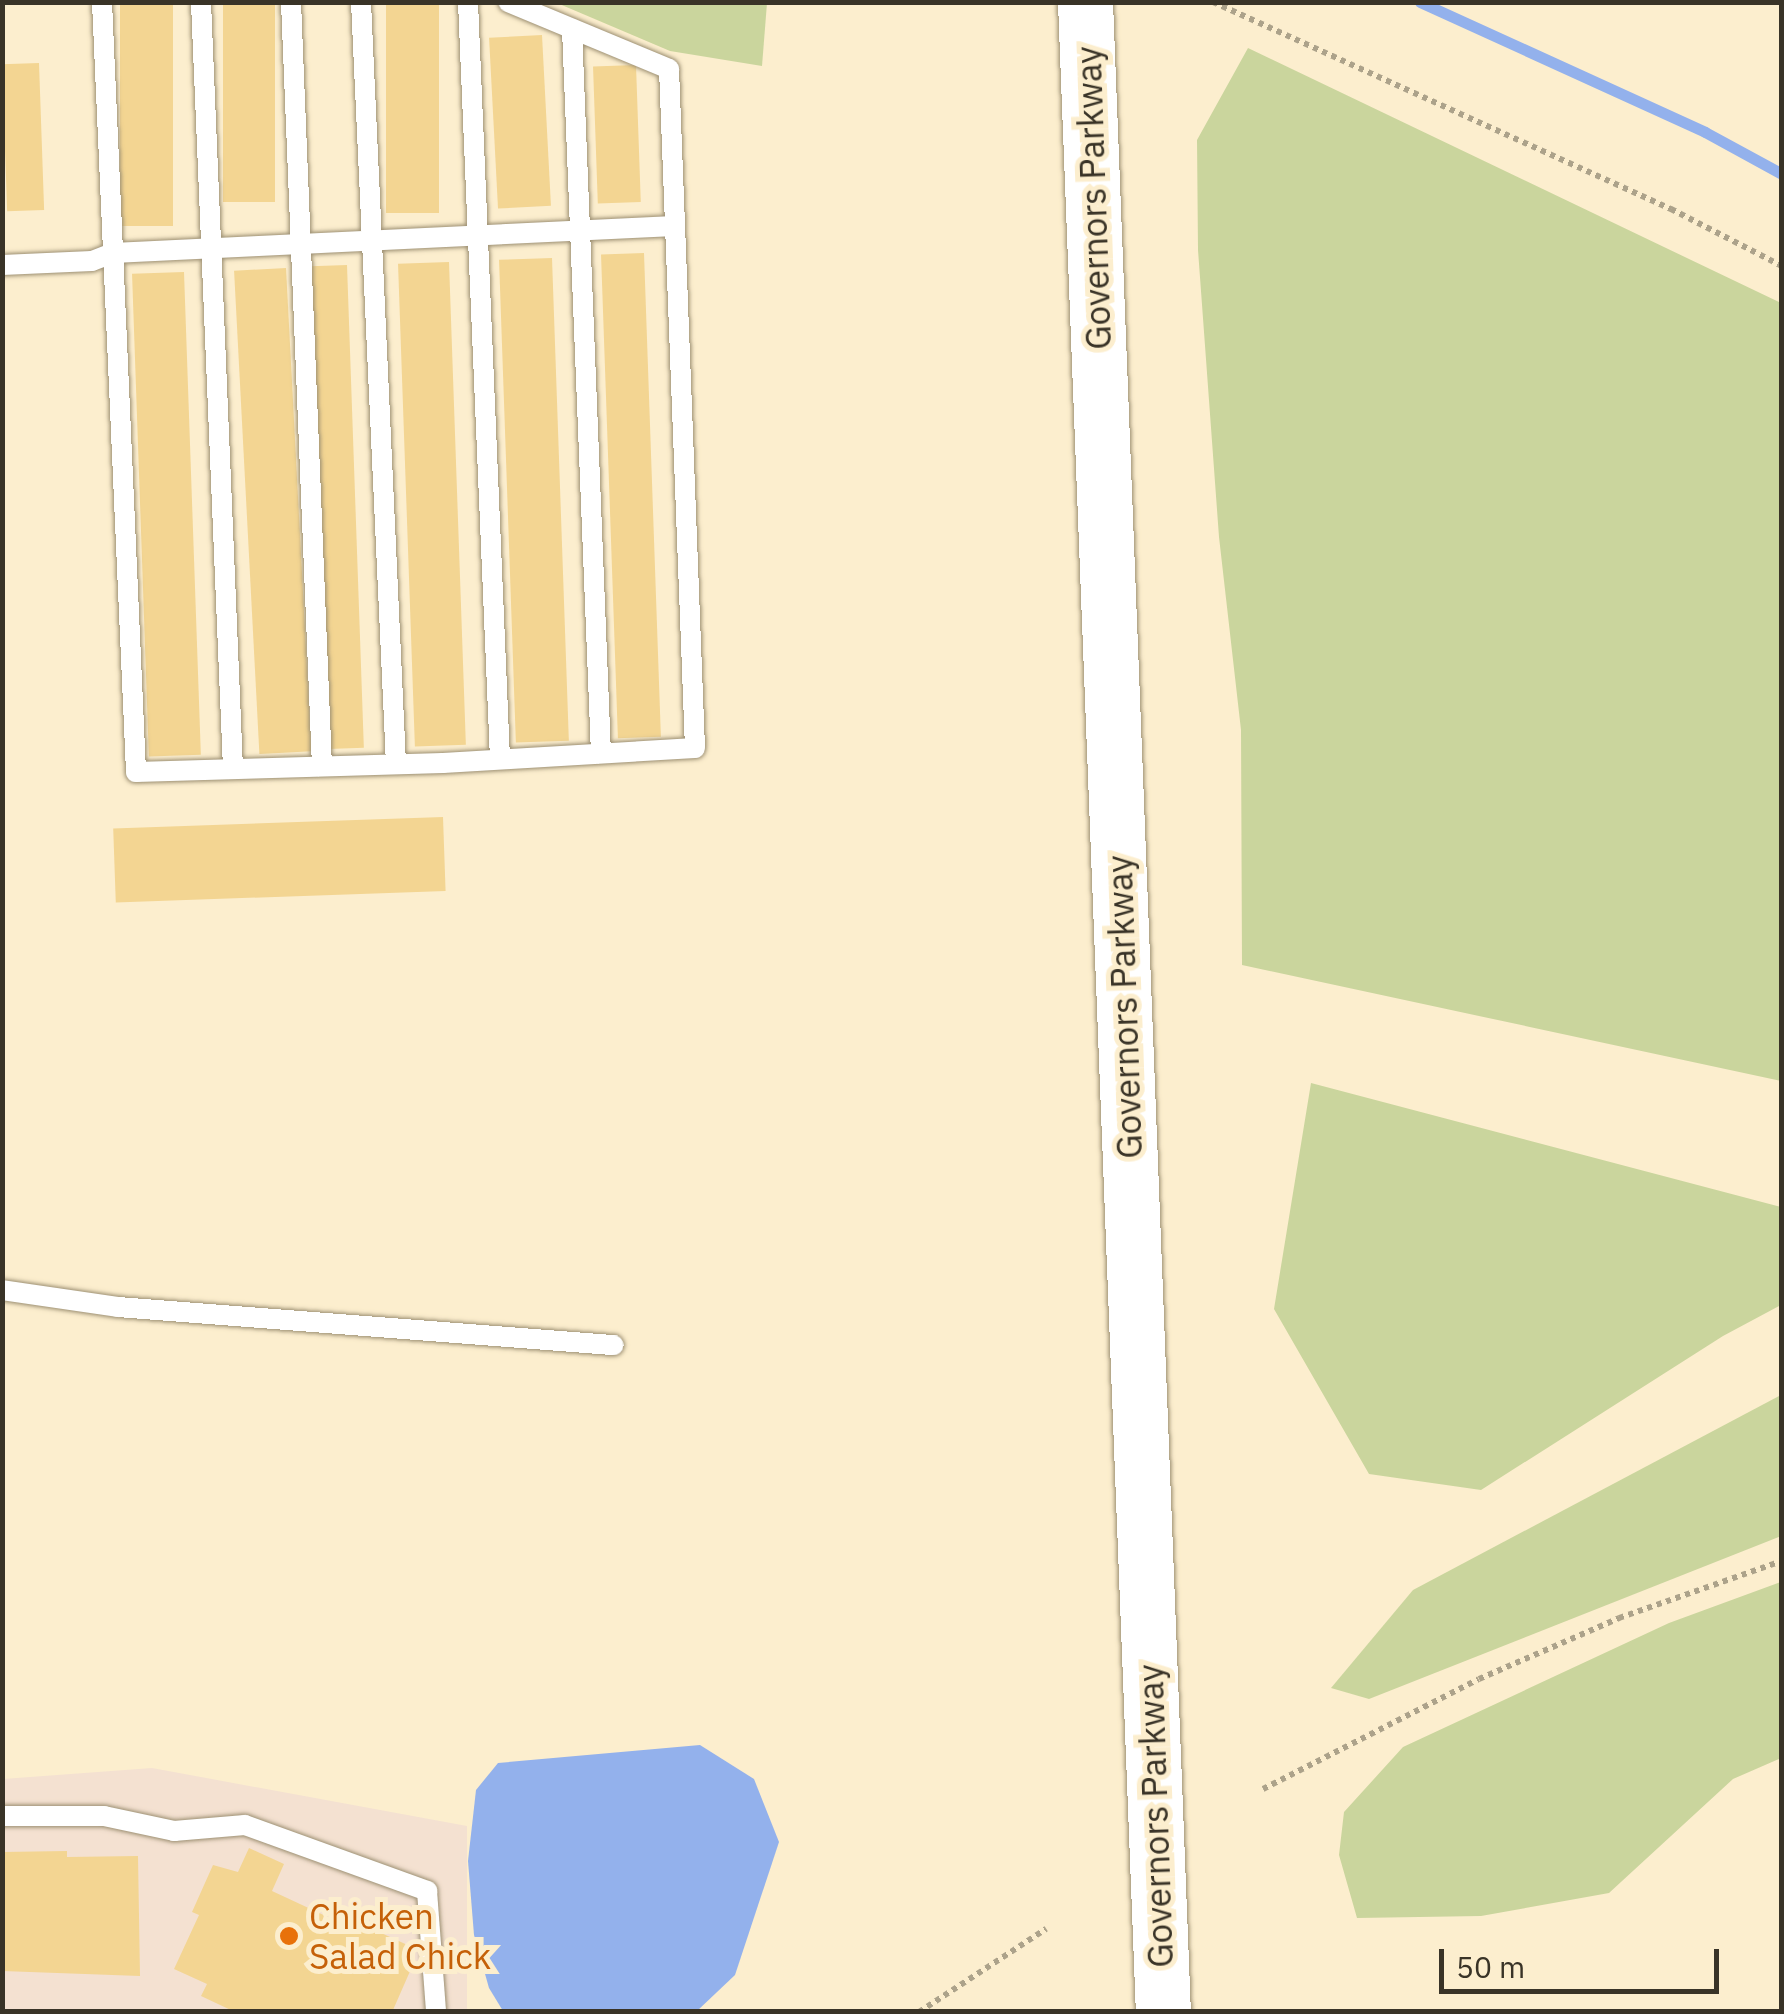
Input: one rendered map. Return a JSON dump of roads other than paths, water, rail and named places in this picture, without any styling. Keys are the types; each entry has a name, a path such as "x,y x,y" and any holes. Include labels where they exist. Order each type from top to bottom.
{"main road":[{"name":"Governors Parkway","path":"1085,2 1162,2012"}],"lane":[{"path":"102,2 136,772 500,760 694,748 669,69 508,2"},
{"path":"201,2 233,769"},
{"path":"291,2 322,766"},
{"path":"361,2 396,764"},
{"path":"468,2 500,760"},
{"path":"572,29 601,754"},
{"path":"2,265 92,261 113,253 674,226"},
{"path":"2,1290 118,1307 614,1345"},
{"path":"2,1816 104,1816 174,1831 246,1825 427,1891 436,2012"}],"water":[{"path":"700,1745 754,1779 779,1842 735,1975 697,2011 503,2011 489,1988 474,1935 468,1861 476,1790 498,1763"}],"waterway":[{"path":"1420,2 1705,132 1782,174"}],"place":[{"name":"Chicken Salad Chick","path":"289,1936"}]}
